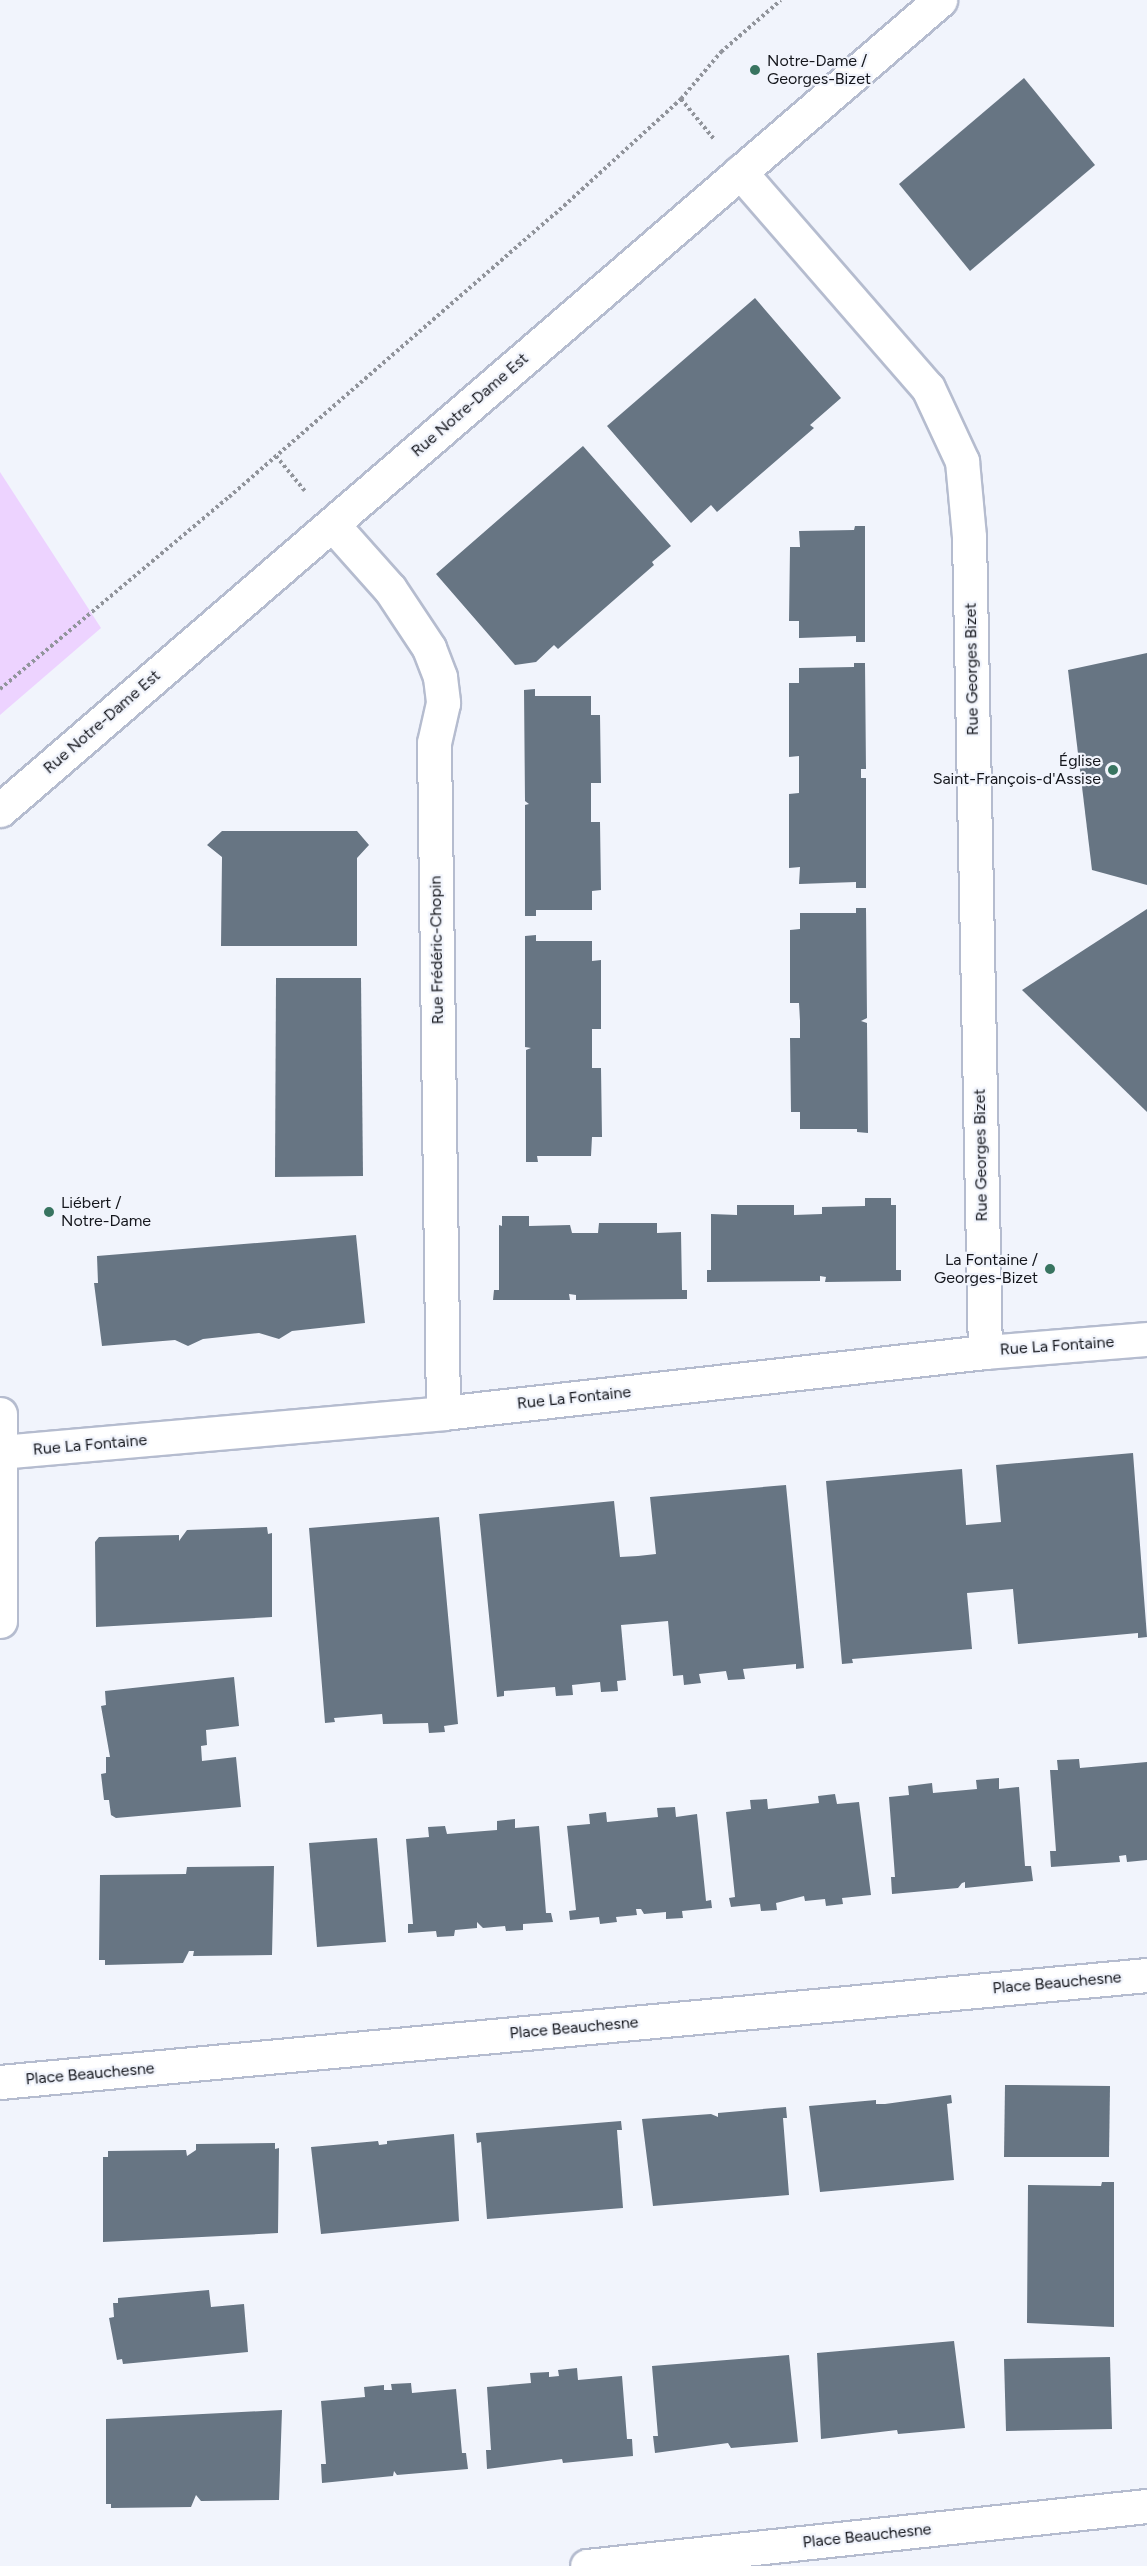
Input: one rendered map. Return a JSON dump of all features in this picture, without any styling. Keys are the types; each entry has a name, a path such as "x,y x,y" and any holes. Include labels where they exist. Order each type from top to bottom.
{"street":[{"name":"Rue Notre-Dame Est","path":"0,810 940,0"},
{"name":"Rue Georges Bizet","path":"740,172 928,388 962,461 969,537 985,1352"},
{"name":"Rue Frédéric-Chopin","path":"332,524 390,589 429,648 440,678 443,702 434,743 443,1413"},
{"name":"Rue La Fontaine","path":"0,1452 443,1413 985,1352 1147,1340"},
{"path":"0,1414 0,1621"},
{"name":"Place Beauchesne","path":"0,2082 1147,1975"},
{"name":"Place Beauchesne","path":"587,2566 1147,2506"}],"path":[{"path":"0,689 276,456 681,99 722,52 780,0"},
{"path":"681,99 710,133"},
{"path":"276,456 301,485"}],"shaded area":[{"path":"0,472 101,628 0,715"}],"building":[{"path":"1024,78 1095,165 970,271 899,184"},
{"path":"755,298 841,398 810,425 814,428 717,512 711,505 691,523 607,426"},
{"path":"583,446 671,546 652,562 654,565 558,649 554,645 536,662 515,665 436,574"},
{"path":"855,526 865,526 865,642 856,642 856,636 799,638 799,621 789,621 790,547 800,547 799,531 854,530"},
{"name":"Église Saint-François-d'Assise","path":"1147,653 1147,885 1092,870 1068,670"},
{"path":"854,663 865,663 866,769 861,769 861,778 866,778 866,888 856,888 856,882 799,884 800,867 789,868 789,794 799,793 799,756 789,757 789,683 799,683 799,668 854,667"},
{"path":"535,689 535,696 591,696 591,715 600,715 601,783 591,783 591,822 600,822 601,890 592,891 592,910 536,910 536,916 525,916 525,805 529,804 525,801 524,690"},
{"path":"222,831 357,831 369,845 357,858 357,946 221,946 222,857 207,845"},
{"path":"856,908 866,908 867,1018 861,1021 867,1023 868,1133 857,1132 857,1129 800,1129 800,1112 791,1112 790,1038 800,1038 800,1021 799,1003 790,1003 790,930 800,929 800,913 856,913"},
{"path":"1147,909 1147,1112 1022,990"},
{"path":"536,935 536,941 592,941 592,961 601,960 601,1029 592,1029 592,1068 601,1068 602,1137 592,1137 591,1156 537,1156 538,1162 526,1162 526,1050 531,1048 525,1047 525,936"},
{"path":"276,978 361,978 363,1176 275,1177"},
{"path":"865,1198 891,1198 891,1205 896,1205 896,1270 901,1270 901,1281 825,1282 826,1277 820,1276 820,1281 707,1282 707,1270 711,1270 711,1214 737,1215 737,1205 794,1205 794,1215 822,1214 822,1207 865,1206"},
{"path":"502,1216 529,1216 529,1226 570,1225 572,1233 598,1233 599,1223 657,1223 657,1233 681,1232 682,1290 687,1290 687,1299 576,1300 576,1295 569,1294 570,1300 493,1300 494,1290 499,1290 499,1225 502,1226"},
{"path":"356,1235 365,1323 292,1331 279,1339 259,1333 203,1339 188,1346 175,1340 102,1346 94,1283 98,1283 97,1256"},
{"path":"1133,1453 1147,1637 1138,1638 1138,1633 1018,1644 1013,1589 967,1593 972,1649 852,1659 853,1663 842,1664 826,1481 962,1469 966,1525 1001,1522 996,1465"},
{"path":"786,1485 804,1668 796,1669 796,1664 743,1669 745,1679 728,1680 726,1671 699,1674 701,1683 684,1685 683,1675 673,1676 668,1621 621,1625 626,1680 617,1681 618,1691 601,1692 600,1682 572,1685 573,1695 556,1696 555,1687 504,1691 504,1696 497,1697 479,1514 614,1501 620,1557 638,1556 656,1554 650,1497"},
{"path":"439,1517 458,1724 444,1726 445,1732 429,1733 428,1723 383,1724 382,1714 334,1718 335,1722 325,1723 309,1528"},
{"path":"267,1527 268,1534 272,1533 272,1617 96,1627 95,1542 99,1537 179,1535 179,1541 187,1530"},
{"path":"234,1677 239,1726 206,1730 207,1745 201,1746 202,1761 236,1757 241,1807 116,1818 111,1815 109,1800 104,1800 101,1774 106,1773 106,1757 110,1757 101,1706 106,1705 105,1691"},
{"path":"1079,1759 1080,1768 1147,1762 1147,1860 1127,1862 1126,1855 1119,1856 1120,1862 1051,1867 1050,1851 1056,1851 1050,1770 1058,1770 1057,1760"},
{"path":"999,1778 999,1789 1019,1787 1025,1866 1031,1866 1033,1881 965,1888 965,1882 958,1888 892,1894 891,1877 895,1877 889,1797 909,1795 908,1786 932,1783 933,1793 977,1789 976,1780"},
{"path":"835,1794 837,1804 859,1802 871,1895 842,1898 843,1904 826,1906 825,1899 805,1901 804,1896 776,1903 777,1910 761,1911 760,1904 731,1907 729,1898 735,1897 726,1812 751,1809 750,1800 767,1799 768,1809 819,1803 818,1796"},
{"path":"675,1807 676,1817 697,1814 706,1901 711,1900 712,1908 682,1911 683,1918 666,1919 666,1912 644,1914 641,1909 636,1909 637,1915 616,1917 617,1922 600,1924 599,1917 570,1920 569,1911 576,1910 567,1826 590,1824 589,1814 606,1812 607,1822 658,1817 657,1808"},
{"path":"515,1819 515,1828 539,1826 546,1913 551,1913 553,1922 523,1924 523,1930 506,1931 505,1926 483,1928 477,1922 477,1928 455,1930 454,1936 437,1937 436,1931 408,1933 408,1924 413,1924 406,1839 429,1837 428,1827 445,1826 447,1834 497,1830 497,1821"},
{"path":"377,1838 386,1942 317,1947 309,1843"},
{"path":"274,1866 272,1955 193,1956 194,1951 189,1951 183,1963 105,1965 105,1960 99,1960 100,1875 186,1874 187,1867"},
{"path":"1005,2085 1110,2086 1109,2157 1004,2157"},
{"path":"951,2095 952,2103 947,2104 954,2180 820,2192 809,2106 876,2100 876,2104 885,2104"},
{"path":"786,2107 787,2118 783,2118 789,2195 653,2206 642,2119 711,2114 718,2117 718,2113"},
{"path":"621,2121 622,2130 617,2130 623,2208 487,2219 481,2142 477,2143 476,2133"},
{"path":"454,2134 459,2221 321,2234 311,2147 378,2141 379,2145 387,2144 387,2141"},
{"path":"275,2143 275,2149 279,2148 278,2233 103,2242 103,2157 108,2157 108,2151 186,2150 187,2156 196,2150 196,2144"},
{"path":"1102,2182 1114,2182 1114,2327 1027,2323 1028,2185 1101,2186"},
{"path":"209,2290 211,2307 244,2304 248,2352 123,2364 122,2359 117,2360 109,2318 114,2317 113,2303 118,2303 118,2298"},
{"path":"954,2341 965,2428 898,2434 897,2430 821,2439 817,2353"},
{"path":"789,2355 798,2442 731,2448 728,2443 655,2453 653,2436 658,2436 652,2366"},
{"path":"1110,2357 1112,2429 1006,2431 1004,2359"},
{"path":"577,2368 578,2380 622,2376 627,2439 632,2439 633,2456 563,2463 562,2459 487,2469 486,2450 491,2450 487,2387 531,2383 530,2373 549,2372 549,2377 559,2376 558,2370"},
{"path":"411,2383 412,2393 456,2389 462,2453 466,2453 468,2469 397,2475 394,2471 393,2476 322,2483 321,2464 326,2464 321,2401 365,2397 364,2387 384,2385 384,2390 392,2390 391,2384"},
{"path":"282,2410 279,2500 201,2501 196,2495 191,2507 111,2508 111,2504 106,2504 106,2419"}],"place":[{"name":"Notre-Dame / Georges-Bizet","path":"755,70"},
{"name":"Église Saint-François-d'Assise","path":"1113,770"},
{"name":"Liébert / Notre-Dame","path":"49,1212"},
{"name":"La Fontaine / Georges-Bizet","path":"1050,1269"}]}
